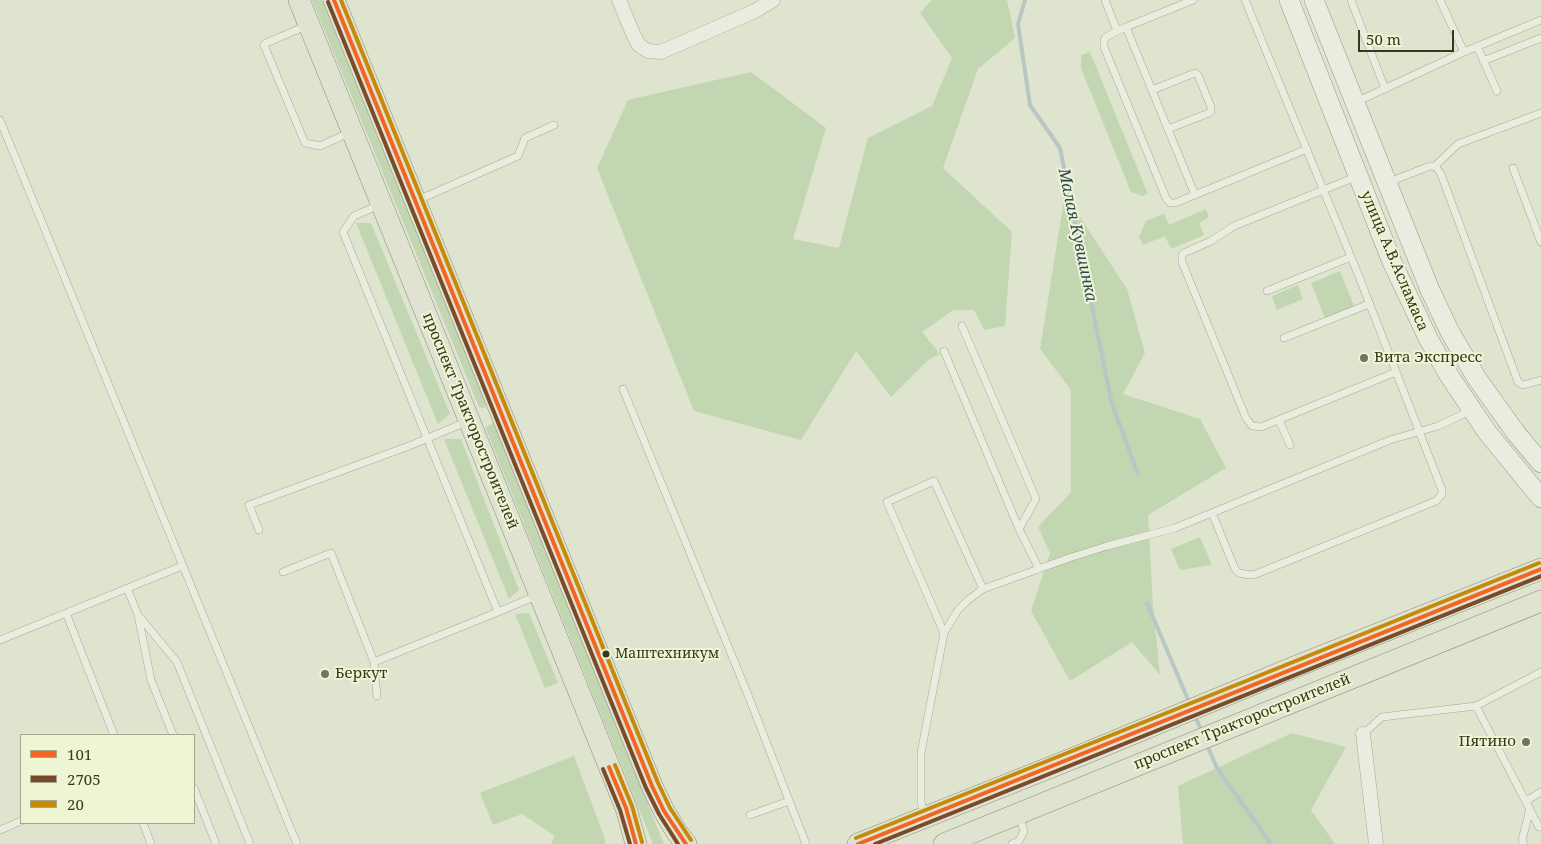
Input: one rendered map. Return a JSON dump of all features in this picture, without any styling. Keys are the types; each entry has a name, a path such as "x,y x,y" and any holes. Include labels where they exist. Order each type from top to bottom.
{"main road":[{"name":"проспект Тракторостроителей","path":"299,0 626,808 636,844"},
{"name":"проспект Тракторостроителей","path":"334,0 652,786 664,811 686,844"},
{"path":"470,421 499,410"},
{"name":"проспект Тракторостроителей","path":"858,844 924,816 1079,756 1292,668 1541,570"},
{"name":"проспект Тракторостроителей","path":"944,844 1541,601"}],"street":[{"path":"618,0 639,45 648,50 661,52 773,0"},
{"name":"улица А.В.Асламаса","path":"1289,0 1409,300 1432,345 1472,410 1498,448 1541,498"},
{"name":"улица А.В.Асламаса","path":"1317,3 1386,184 1430,290 1450,332 1476,377 1516,433 1541,463"},
{"path":"1409,300 1430,290"},
{"path":"1363,734 1376,844"}],"lane":[{"path":"1105,0 1117,31"},
{"path":"1193,0 1117,31 1104,40 1104,47 1166,198 1170,203 1175,203 1307,149"},
{"path":"1212,513 1235,569 1245,575 1256,574 1438,500 1442,490 1351,257 1245,0"},
{"path":"1351,0 1385,89"},
{"path":"1440,0 1464,52"},
{"path":"1354,103 1477,46 1541,20"},
{"path":"309,25 264,45 305,142 320,146 353,132"},
{"path":"1126,27 1195,195"},
{"path":"1483,61 1541,38"},
{"path":"1477,46 1497,91"},
{"path":"1152,90 1195,73 1198,75 1208,99 1211,107 1210,112 1168,129"},
{"path":"1386,184 1430,166 1435,166 1458,144 1541,113"},
{"path":"0,120 296,844"},
{"path":"415,201 518,156 525,138 554,125"},
{"path":"1435,166 1441,174 1518,382 1523,385 1541,380"},
{"path":"1513,168 1541,242"},
{"path":"1358,176 1234,226 1211,241 1184,253 1181,258 1249,423 1252,426 1261,428 1396,372"},
{"path":"382,204 354,216 343,232 498,612"},
{"path":"1267,292 1351,257"},
{"path":"1284,338 1369,304"},
{"path":"962,326 1036,499 1019,529"},
{"path":"944,351 1019,529 1039,569"},
{"path":"623,388 806,844"},
{"path":"924,816 920,801 921,753 944,633 958,610 968,600 983,589 1039,569 1107,546 1175,528 1390,440 1443,424 1472,410"},
{"path":"1280,420 1290,445"},
{"path":"259,530 249,505 470,421"},
{"path":"944,633 887,502 934,481 983,589"},
{"path":"283,572 331,554 374,662 377,696"},
{"path":"0,640 182,566"},
{"path":"127,588 138,614 151,680 173,734"},
{"path":"374,662 540,594"},
{"path":"66,613 114,734"},
{"path":"138,614 177,662 250,844"},
{"path":"1363,734 1382,717 1476,706 1541,672"},
{"path":"1476,706 1539,827 1541,826"},
{"path":"195,791 216,844"},
{"path":"1526,801 1541,792"},
{"path":"750,815 789,801"},
{"path":"1524,844 1522,840 1530,809"},
{"path":"1012,844 1019,841 1024,831 1018,814"},
{"path":"0,830 20,821"},
{"path":"142,824 151,844"}],"green space":[{"path":"312,0 322,0 486,404 484,408 479,407"},
{"path":"932,0 1007,0 1015,38 978,69 943,168 1012,232 1005,326 984,330 974,310 953,310 922,332 940,354 928,360 891,397 856,351 801,440 694,411 597,168 628,100 751,72 826,128 793,239 839,248 868,138 932,106 952,58 920,13"},
{"path":"1090,52 1148,194 1142,196 1131,192 1081,68 1081,55"},
{"path":"1065,194 1127,289 1145,353 1123,394 1200,419 1226,468 1148,515 1153,605 1160,675 1132,642 1070,681 1031,611 1050,553 1038,527 1071,492 1071,390 1040,349"},
{"path":"1206,209 1209,217 1199,223 1204,235 1171,249 1165,236 1143,245 1139,237 1146,221 1164,214 1169,225"},
{"path":"356,223 371,223 450,414 438,424"},
{"path":"1340,271 1354,306 1325,318 1311,283"},
{"path":"1298,285 1303,299 1277,310 1272,296"},
{"path":"494,423 664,844 653,844 485,427"},
{"path":"444,439 461,439 519,590 509,599"},
{"path":"1200,537 1212,565 1180,570 1171,549"},
{"path":"529,613 558,683 545,688 515,614"},
{"path":"1292,733 1346,747 1311,810 1335,844 1183,844 1178,786"},
{"path":"574,756 605,839 605,844 551,844 555,836 522,814 493,825 480,793"}],"waterway":[{"name":"Малая Кувшинка","path":"1025,0 1018,24 1030,105 1060,148 1112,404 1138,474"},
{"name":"Малая Кувшинка","path":"1147,603 1189,702"},
{"name":"Малая Кувшинка","path":"1195,716 1202,732"},
{"name":"Малая Кувшинка","path":"1206,743 1217,768 1271,844"}],"transit line":[{"name":"101","path":"334,0 652,786 664,811 686,844"},
{"name":"20","path":"341,0 658,783 670,808 691,840"},
{"name":"2705","path":"328,2 646,788 659,814 678,844"},
{"name":"20","path":"856,838 1539,563"},
{"name":"101","path":"858,844 1541,569"},
{"name":"2705","path":"875,844 1541,576"},
{"name":"20","path":"615,765 632,806 642,842"},
{"name":"101","path":"609,767 626,808 636,844"},
{"name":"2705","path":"603,769 620,810 630,844"}],"place":[{"name":"Вита Экспресс","path":"1364,358"},
{"name":"Маштехникум","path":"606,654"},
{"name":"Беркут","path":"325,674"},
{"name":"Пятино","path":"1526,742"}]}
